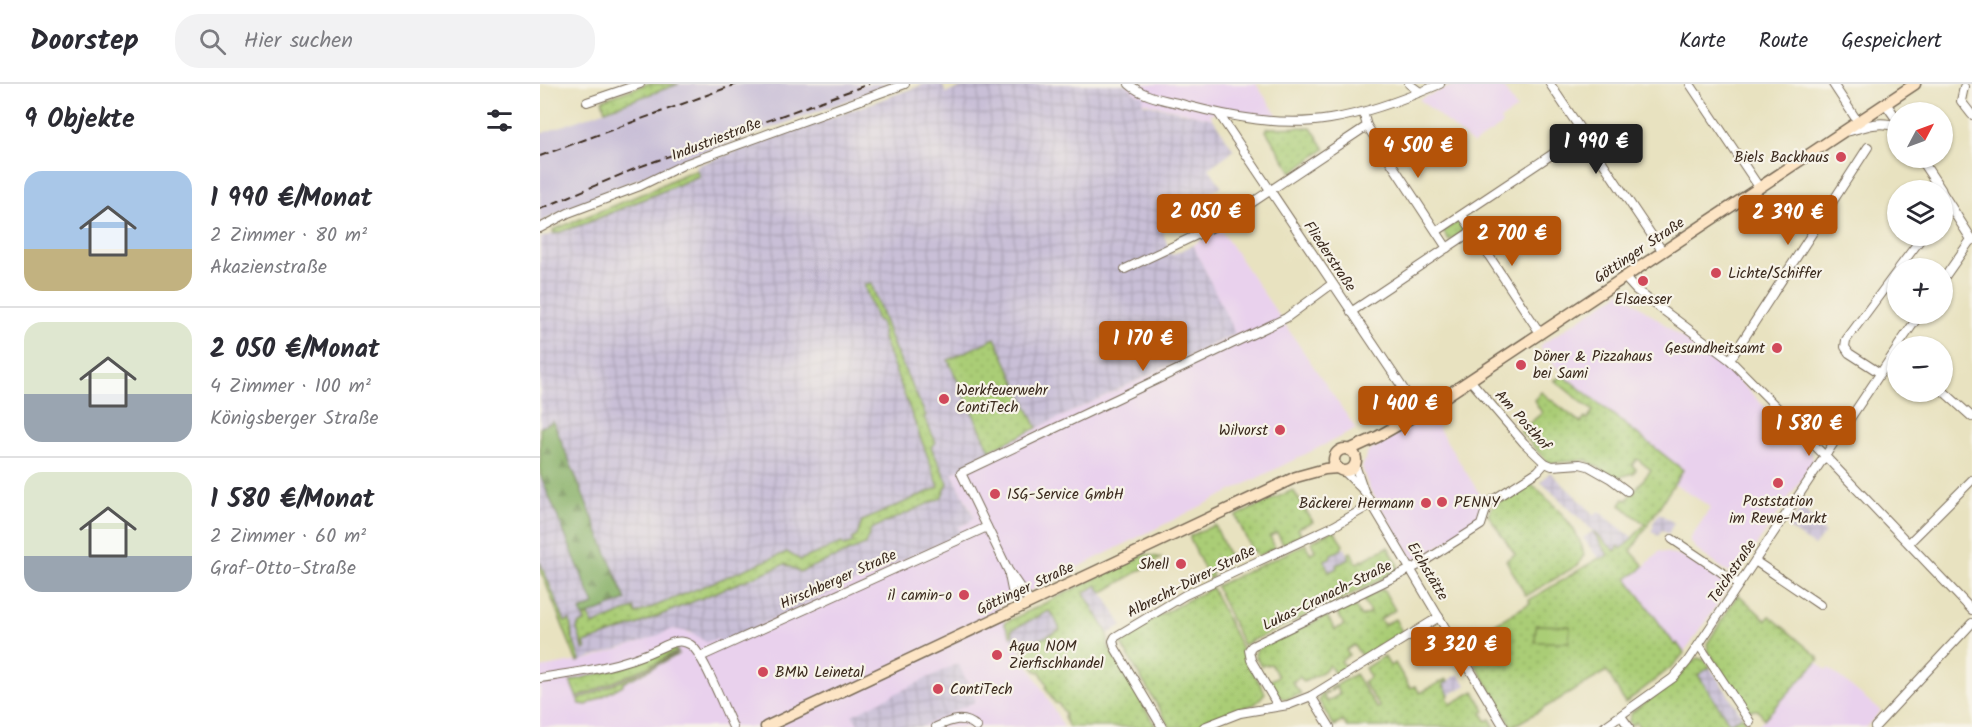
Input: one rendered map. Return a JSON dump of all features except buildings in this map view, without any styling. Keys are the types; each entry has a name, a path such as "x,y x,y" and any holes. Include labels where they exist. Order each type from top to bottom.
{"main road":[{"name":"Göttinger Straße","path":"1890,102 1915,84"},
{"name":"Göttinger Straße","path":"1296,477 1325,469 1351,469 1353,458 1377,437 1470,380 1887,104"},
{"name":"Göttinger Straße","path":"766,727 1296,477 1341,451 1353,458"},
{"path":"1336,454 1335,462 1341,470"}],"street":[{"path":"587,102 640,84"},
{"name":"Industriestraße","path":"540,228 568,213 640,186 685,164 905,84"},
{"path":"1129,84 1148,95 1220,114 1267,120 1312,121 1363,112 1440,84"},
{"path":"1409,84 1420,93"},
{"path":"1550,84 1663,252"},
{"path":"1690,84 1760,188"},
{"path":"1833,84 1858,123"},
{"path":"1964,87 1961,101 1972,115"},
{"path":"1363,112 1367,126 1447,248"},
{"name":"Fliederstraße","path":"1220,114 1419,412"},
{"path":"1842,133 1879,123 1887,124"},
{"path":"1125,269 1220,224 1367,126"},
{"path":"1437,231 1584,133"},
{"path":"1730,360 1868,147"},
{"path":"1953,211 1972,239 1953,266"},
{"path":"1462,215 1540,333"},
{"path":"1351,312 1472,231"},
{"path":"1906,258 1915,246"},
{"path":"1624,278 1730,360 1826,456 1972,610"},
{"path":"1025,604 961,473 1286,318 1332,284"},
{"path":"1880,373 1850,353 1845,346 1846,340 1887,284"},
{"name":"Teichstraße","path":"1604,727 1673,678 1684,666 1887,364"},
{"name":"Am Posthof","path":"1470,380 1524,443 1545,463 1552,466 1580,464 1588,466 1627,491"},
{"path":"1953,400 1972,417"},
{"name":"Eichstätte","path":"1353,458 1364,491 1504,727"},
{"path":"1410,569 1478,528 1482,523 1488,503 1538,471 1545,463"},
{"name":"Eichstätte","path":"1341,470 1364,491"},
{"path":"1909,543 1972,480"},
{"name":"Albrecht-Dürer-Straße","path":"1162,727 1114,648 1114,637 1185,596 1334,526 1372,504"},
{"name":"Hirschberger Straße","path":"700,657 987,527"},
{"path":"1672,539 1739,584"},
{"path":"1755,561 1820,605"},
{"name":"Lukas-Cranach-Straße","path":"1278,706 1251,660 1252,646 1410,569"},
{"path":"1204,727 1240,713 1296,702 1311,696 1439,616"},
{"path":"1875,727 1972,623"},
{"path":"540,678 604,668 678,641 690,645 700,657 733,727"},
{"path":"1699,645 1750,722"},
{"path":"1311,696 1330,727"},
{"path":"1620,716 1629,727"},
{"path":"936,727 958,719 967,720 977,727"}],"shaded area":[{"path":"679,84 894,84 683,160 566,209 540,223 540,134"},
{"path":"925,84 942,84 946,93 972,84 1125,84 1135,93 1144,96 1142,103 1213,119 1234,150 1209,168 1222,187 1158,218 1171,255 1193,245 1235,334 1037,428 995,338 948,360 992,453 952,473 974,517 958,527 961,533 719,644 717,639 706,642 690,632 673,629 644,641 577,662 540,569 540,238 587,223 699,176 695,166"},
{"path":"1125,84 1256,84 1278,116 1210,113 1213,119 1142,102 1143,96 1135,93"},
{"path":"1457,84 1501,84 1517,109 1500,120 1502,125 1473,144 1419,99"},
{"path":"1220,229 1356,429 996,608 1064,727 540,727 540,668 589,659 672,629 717,639 719,644 961,533 958,527 969,522 974,516 952,473 992,453 990,450 1235,335 1193,245"},
{"path":"1621,292 1735,377 1812,454 1813,462 1735,577 1698,551 1691,542 1690,539 1711,507 1674,484 1683,470 1564,376 1539,346"},
{"path":"1429,413 1484,501 1476,524 1414,561 1369,488 1362,467 1368,452"},
{"path":"1550,472 1595,515 1598,511 1632,537 1621,550 1620,547 1615,551 1596,533 1609,555 1601,559 1595,554 1583,538 1593,531 1541,482"},
{"path":"1802,507 1825,533 1814,546 1788,528"},
{"path":"1659,513 1674,523 1668,534 1662,530 1658,536 1651,531"},
{"path":"1345,548 1350,559 1329,572 1323,560"},
{"path":"1660,551 1684,557 1721,581 1723,578 1731,584 1684,653 1677,644 1675,645 1626,578 1638,572"},
{"path":"1098,585 1122,625 1108,634 1083,593"},
{"path":"1050,611 1060,629 1019,649 1010,630"},
{"path":"1817,662 1826,670 1829,668 1881,711 1866,727 1757,727"},
{"path":"958,663 976,701 921,727 860,727 852,715"},
{"path":"1710,667 1742,716 1730,725 1697,675"},
{"path":"1459,674 1466,685 1449,695 1443,684"}],"green space":[{"path":"647,84 679,84 605,110 602,100"},
{"path":"1311,127 1325,149 1292,172 1266,131 1267,128"},
{"path":"697,170 699,176 587,223 554,234 553,230"},
{"path":"1460,220 1466,230 1449,241 1443,231"},
{"path":"871,283 893,345 936,442 931,447 948,483 941,498 871,529 865,545 800,572 785,564 636,625 584,643 586,649 584,650 577,629 578,625 585,622 583,617 588,615 593,625 634,608 636,614 787,552 800,560 842,543 844,546 853,543 852,539 857,536 862,521 939,487 883,338 879,320 877,321 864,285"},
{"path":"995,338 1037,428 990,450 948,360"},
{"path":"1564,376 1683,470 1631,551 1644,566 1627,578 1675,645 1677,643 1684,653 1674,665 1625,703 1607,671 1512,727 1463,643 1530,603 1529,600 1599,558 1608,555 1593,531 1615,551 1619,546 1621,549 1625,546 1645,524 1620,505 1624,499 1627,500 1651,470 1637,459 1632,465 1636,469 1634,473 1616,478 1586,460 1550,463 1520,431 1542,413 1534,400 1541,392 1581,423 1585,418 1587,419 1593,411 1554,380"},
{"path":"553,421 626,600 583,617 580,611 594,605 540,474 540,428"},
{"path":"1527,484 1534,486 1565,517 1577,535 1584,555 1578,565 1526,596 1506,560 1515,554 1488,515 1492,507"},
{"path":"1293,490 1313,522 1298,528 1301,535 1283,544 1277,533 1270,536 1275,548 1257,556 1254,550 1252,551 1236,516"},
{"path":"1215,525 1231,561 1211,572 1213,577 1209,579 1190,536"},
{"path":"1334,530 1343,545 1341,550 1324,560 1329,572 1337,568 1336,565 1350,559 1348,554 1351,552 1357,563 1388,547 1398,564 1396,570 1377,582 1243,645 1216,586 1306,544 1310,553 1315,551 1311,542"},
{"path":"1145,554 1161,558 1102,593 1097,585 1084,593 1108,634 1108,646 1155,725 1151,727 1069,727 1064,718 1065,714 1059,704 1055,703 1040,672 1036,671 1022,647 1060,630 1054,616 1049,611 1011,630 1013,635 1011,636 1004,623"},
{"path":"540,562 565,622 570,620 572,636 580,661 577,662 540,569"},
{"path":"1212,588 1265,693 1255,704 1194,727 1170,727 1121,644 1123,636"},
{"path":"1383,589 1395,610 1380,619 1384,625 1395,619 1402,632 1362,657 1354,645 1346,650 1349,655 1341,661 1345,667 1335,674 1329,665 1324,671 1304,682 1300,677 1292,682 1301,694 1287,699 1279,697 1270,681 1278,676 1271,664 1261,666 1255,655 1257,649 1327,616 1335,630 1344,625 1337,612 1354,604 1361,617 1370,613 1363,599"},
{"path":"1738,594 1766,620 1770,616 1819,660 1764,719 1758,710 1747,710 1709,652 1707,644"},
{"path":"1536,625 1570,626 1569,642 1535,642"},
{"path":"675,648 678,652 659,662 577,698 570,681 624,667"},
{"path":"679,654 587,705 580,704 578,700 659,664 669,657"},
{"path":"1384,656 1390,666 1395,663 1410,688 1415,686 1420,693 1446,679 1448,681 1443,684 1451,704 1474,691 1485,711 1482,713 1486,721 1490,719 1495,727 1347,727 1343,721 1334,726 1319,701 1321,694 1328,692 1323,695 1327,702 1340,694 1336,687 1331,691 1330,689 1355,674 1377,708 1380,707 1363,682 1370,677 1365,668"},
{"path":"1698,658 1704,660 1710,667 1698,675 1730,724 1742,716 1749,727 1639,727 1636,722 1631,726 1629,720 1632,712 1669,685"}],"railway":[{"path":"540,156 737,84"},
{"path":"540,209 639,167 869,84"}],"place":[{"name":"Biels Backhaus","path":"1841,157"},
{"name":"Lichte/Schiffer","path":"1716,273"},
{"name":"Elsaesser","path":"1643,281"},
{"name":"Gesundheitsamt","path":"1777,348"},
{"name":"Döner & Pizzahaus bei Sami","path":"1521,365"},
{"name":"Werkfeuerwehr ContiTech","path":"944,399"},
{"name":"Wilvorst","path":"1280,430"},
{"name":"Poststation im Rewe-Markt","path":"1778,483"},
{"name":"ISG-Service GmbH","path":"995,494"},
{"name":"PENNY","path":"1442,502"},
{"name":"Bäckerei Hermann","path":"1426,503"},
{"name":"Shell","path":"1181,564"},
{"name":"il camin-o","path":"964,595"},
{"name":"Aqua NOM Zierfischhandel","path":"997,655"},
{"name":"BMW Leinetal","path":"763,672"},
{"name":"ContiTech","path":"938,689"}]}
